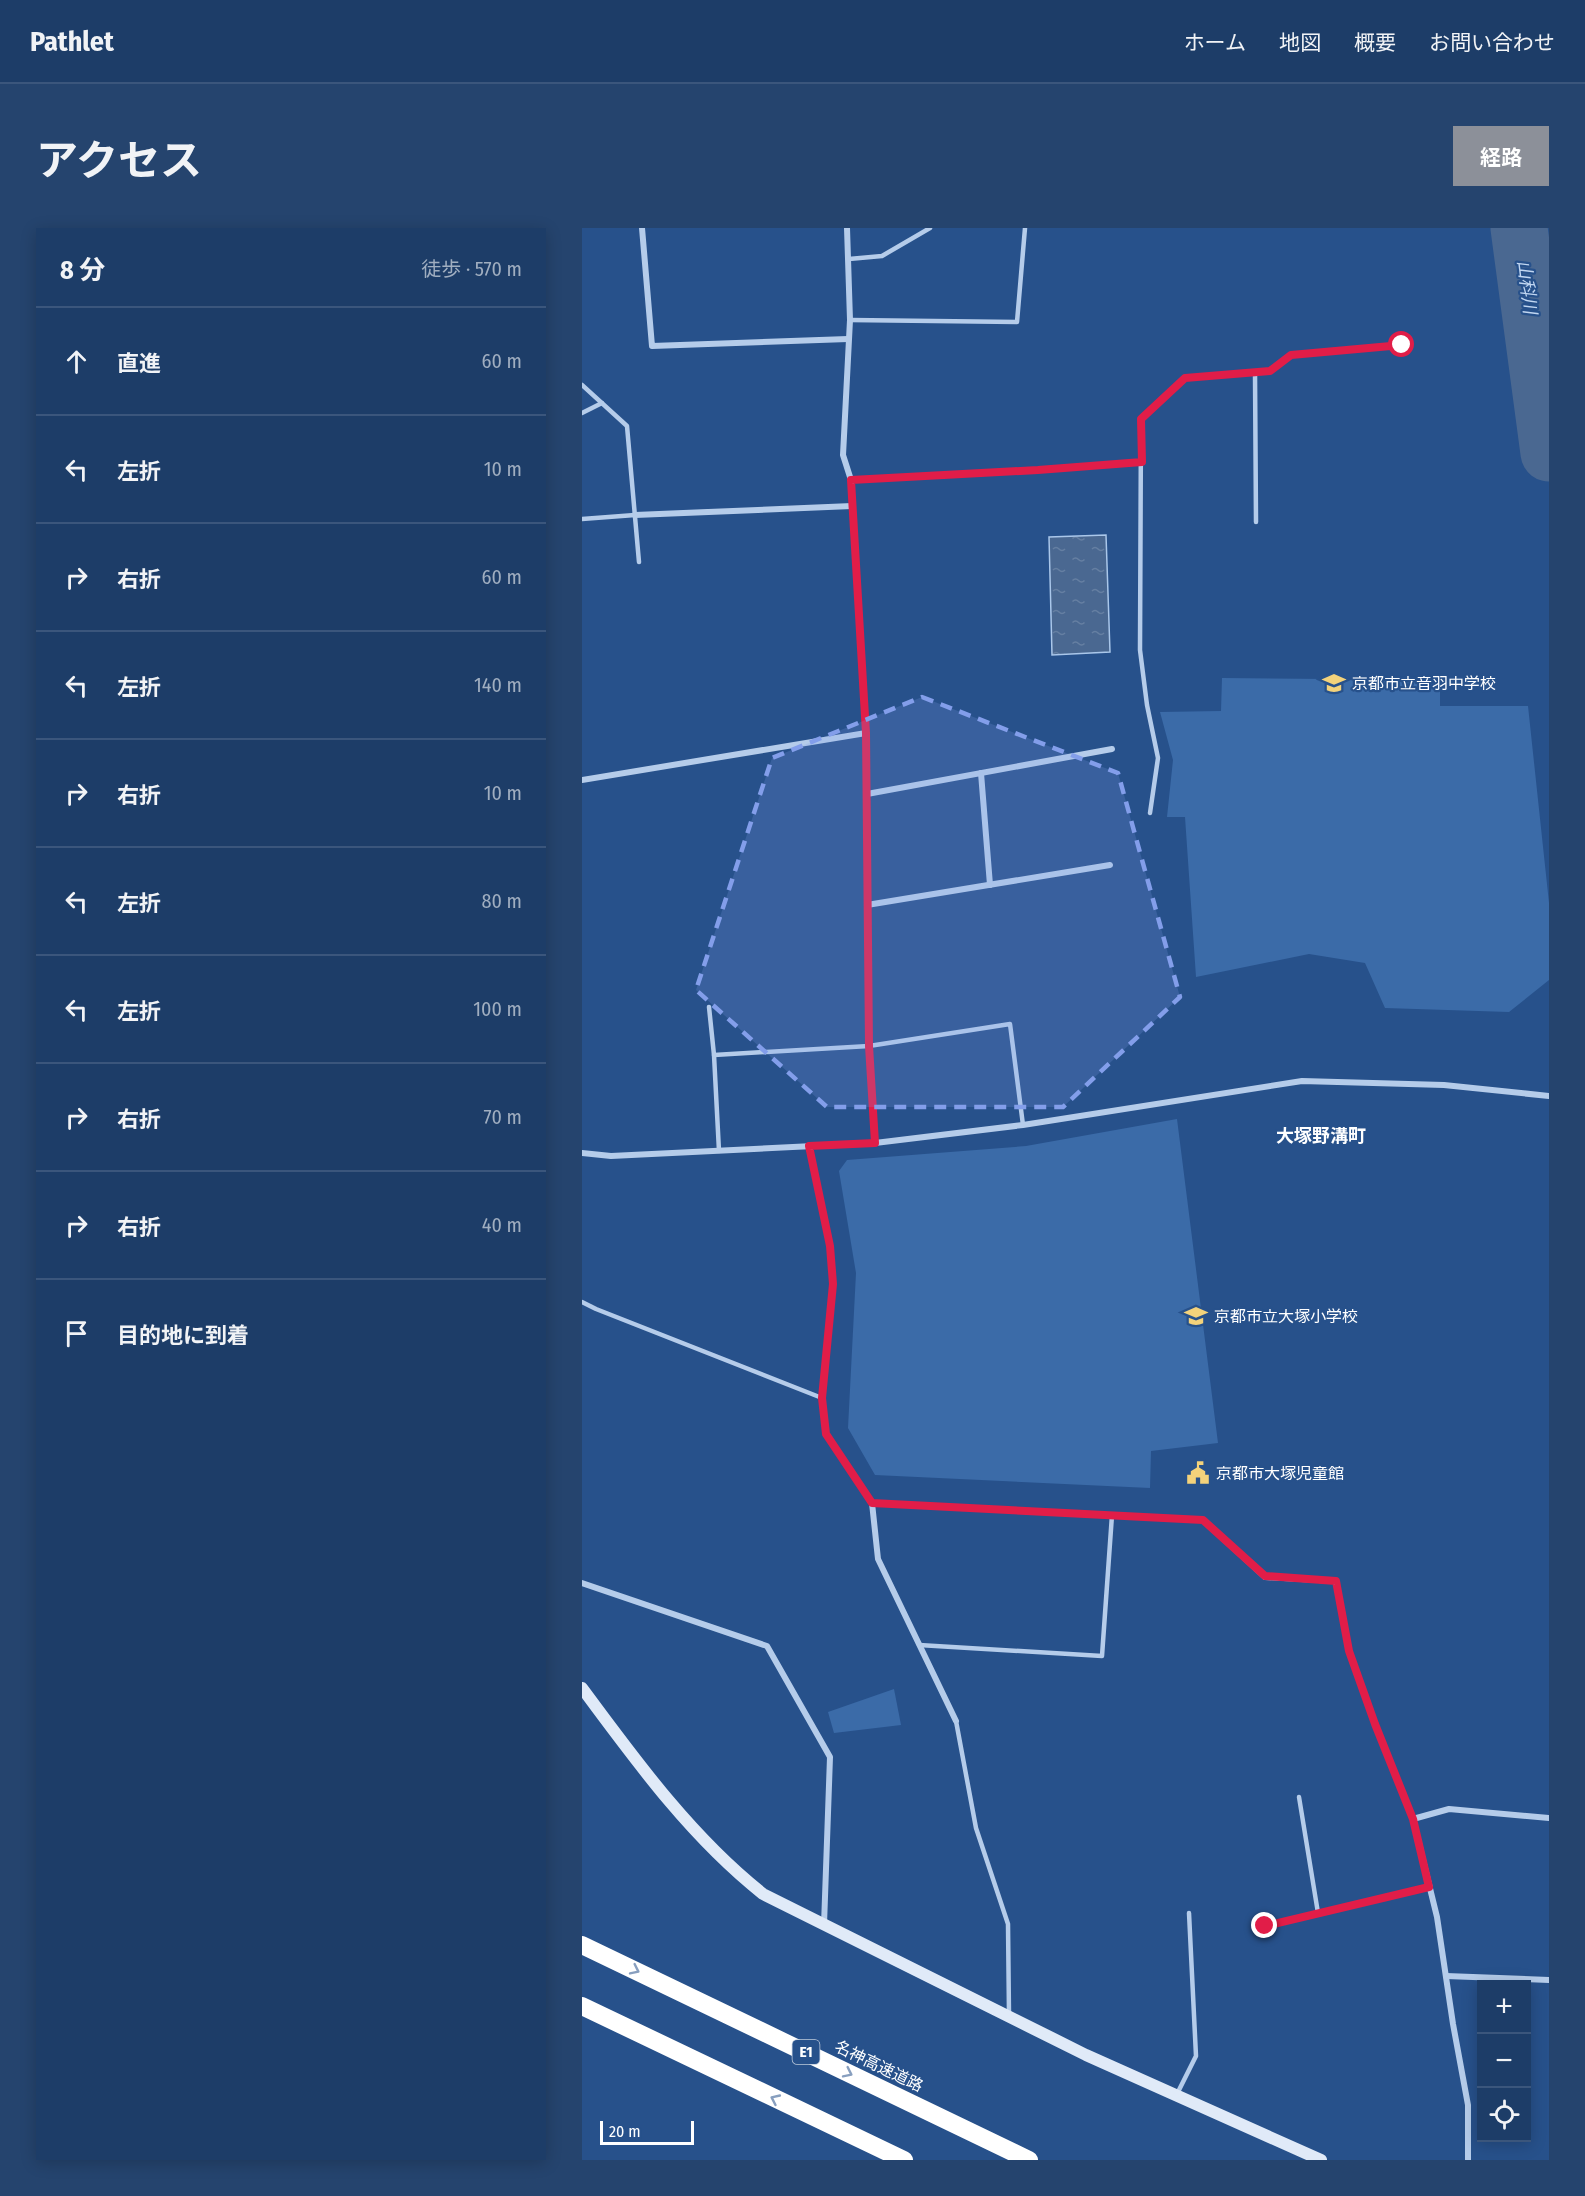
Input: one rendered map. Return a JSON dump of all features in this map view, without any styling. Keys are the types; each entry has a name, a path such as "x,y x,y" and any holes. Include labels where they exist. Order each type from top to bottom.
{"highway":[{"name":"名神高速道路","path":"582,1945 1029,2160"},
{"path":"582,2006 904,2160"}],"street":[{"path":"642,228 652,346 848,339"},
{"path":"847,228 850,320 843,455 851,480 866,733 869,1046 875,1143"},
{"path":"635,515 852,506"},
{"path":"582,780 866,733"},
{"path":"867,794 1112,749"},
{"path":"981,773 990,885"},
{"path":"867,905 1110,865"},
{"path":"582,1153 611,1156 875,1143 1023,1125 1302,1081 1444,1085 1549,1096"},
{"path":"809,1146 830,1246 833,1284 822,1398 826,1434 872,1503 878,1559 956,1721"},
{"path":"872,1503 1203,1520 1265,1576 1336,1581 1349,1651 1413,1819 1437,1917 1468,2104 1468,2160"},
{"path":"582,1583 767,1646 830,1757 825,1926"},
{"path":"582,1688 645,1772 732,1870 763,1894 1086,2055 1321,2160"},
{"path":"1413,1819 1449,1809 1549,1818"},
{"path":"1446,1976 1549,1980"}],"lane":[{"path":"849,259 882,256 930,228"},
{"path":"850,320 1017,322 1025,228"},
{"path":"1150,813 1158,758 1147,705 1140,650 1141,419 1185,378 1270,371 1291,355 1402,345"},
{"path":"1255,373 1256,522"},
{"path":"582,385 627,426 639,562"},
{"path":"582,414 602,403"},
{"path":"851,480 1142,462"},
{"path":"582,519 635,515"},
{"path":"709,1007 719,1150"},
{"path":"714,1055 869,1046 1010,1024 1023,1125"},
{"path":"582,1302 822,1398"},
{"path":"919,1645 1102,1656 1112,1515"},
{"path":"956,1721 976,1828 1008,1924 1009,2017"},
{"path":"1299,1797 1318,1913"},
{"path":"1265,1926 1429,1887"},
{"path":"1177,2096 1196,2056 1189,1913"}],"highlighted area":[{"path":"922,697 1118,773 1180,997 1063,1107 827,1107 696,990 772,758"}],"shaded area":[{"path":"1222,678 1440,680 1440,706 1528,706 1549,903 1549,980 1509,1012 1385,1008 1365,963 1309,954 1196,977 1185,817 1167,817 1173,760 1160,712 1221,711"},
{"path":"1177,1119 1218,1443 1151,1451 1150,1488 875,1475 848,1428 856,1273 839,1171 847,1160 1026,1146"},
{"path":"894,1689 901,1725 834,1733 828,1712"}],"water":[{"path":"1106,535 1110,652 1052,655 1049,537"}],"waterway":[{"name":"山科川","path":"1519,228 1549,453"}],"place":[{"name":"京都市立音羽中学校","path":"1334,683"},
{"name":"京都市立大塚小学校","path":"1196,1316"},
{"name":"京都市大塚児童館","path":"1198,1473"}],"district":[{"name":"大塚野溝町","path":"1321,1136"}],"route":[{"path":"1265,1926 1429,1887 1413,1819 1349,1651 1336,1581 1265,1576 1203,1520 872,1503 826,1434 822,1398 833,1284 830,1246 809,1146 875,1143 869,1046 866,733 851,480 1142,462 1141,419 1185,378 1270,371 1291,355 1402,345"}]}
